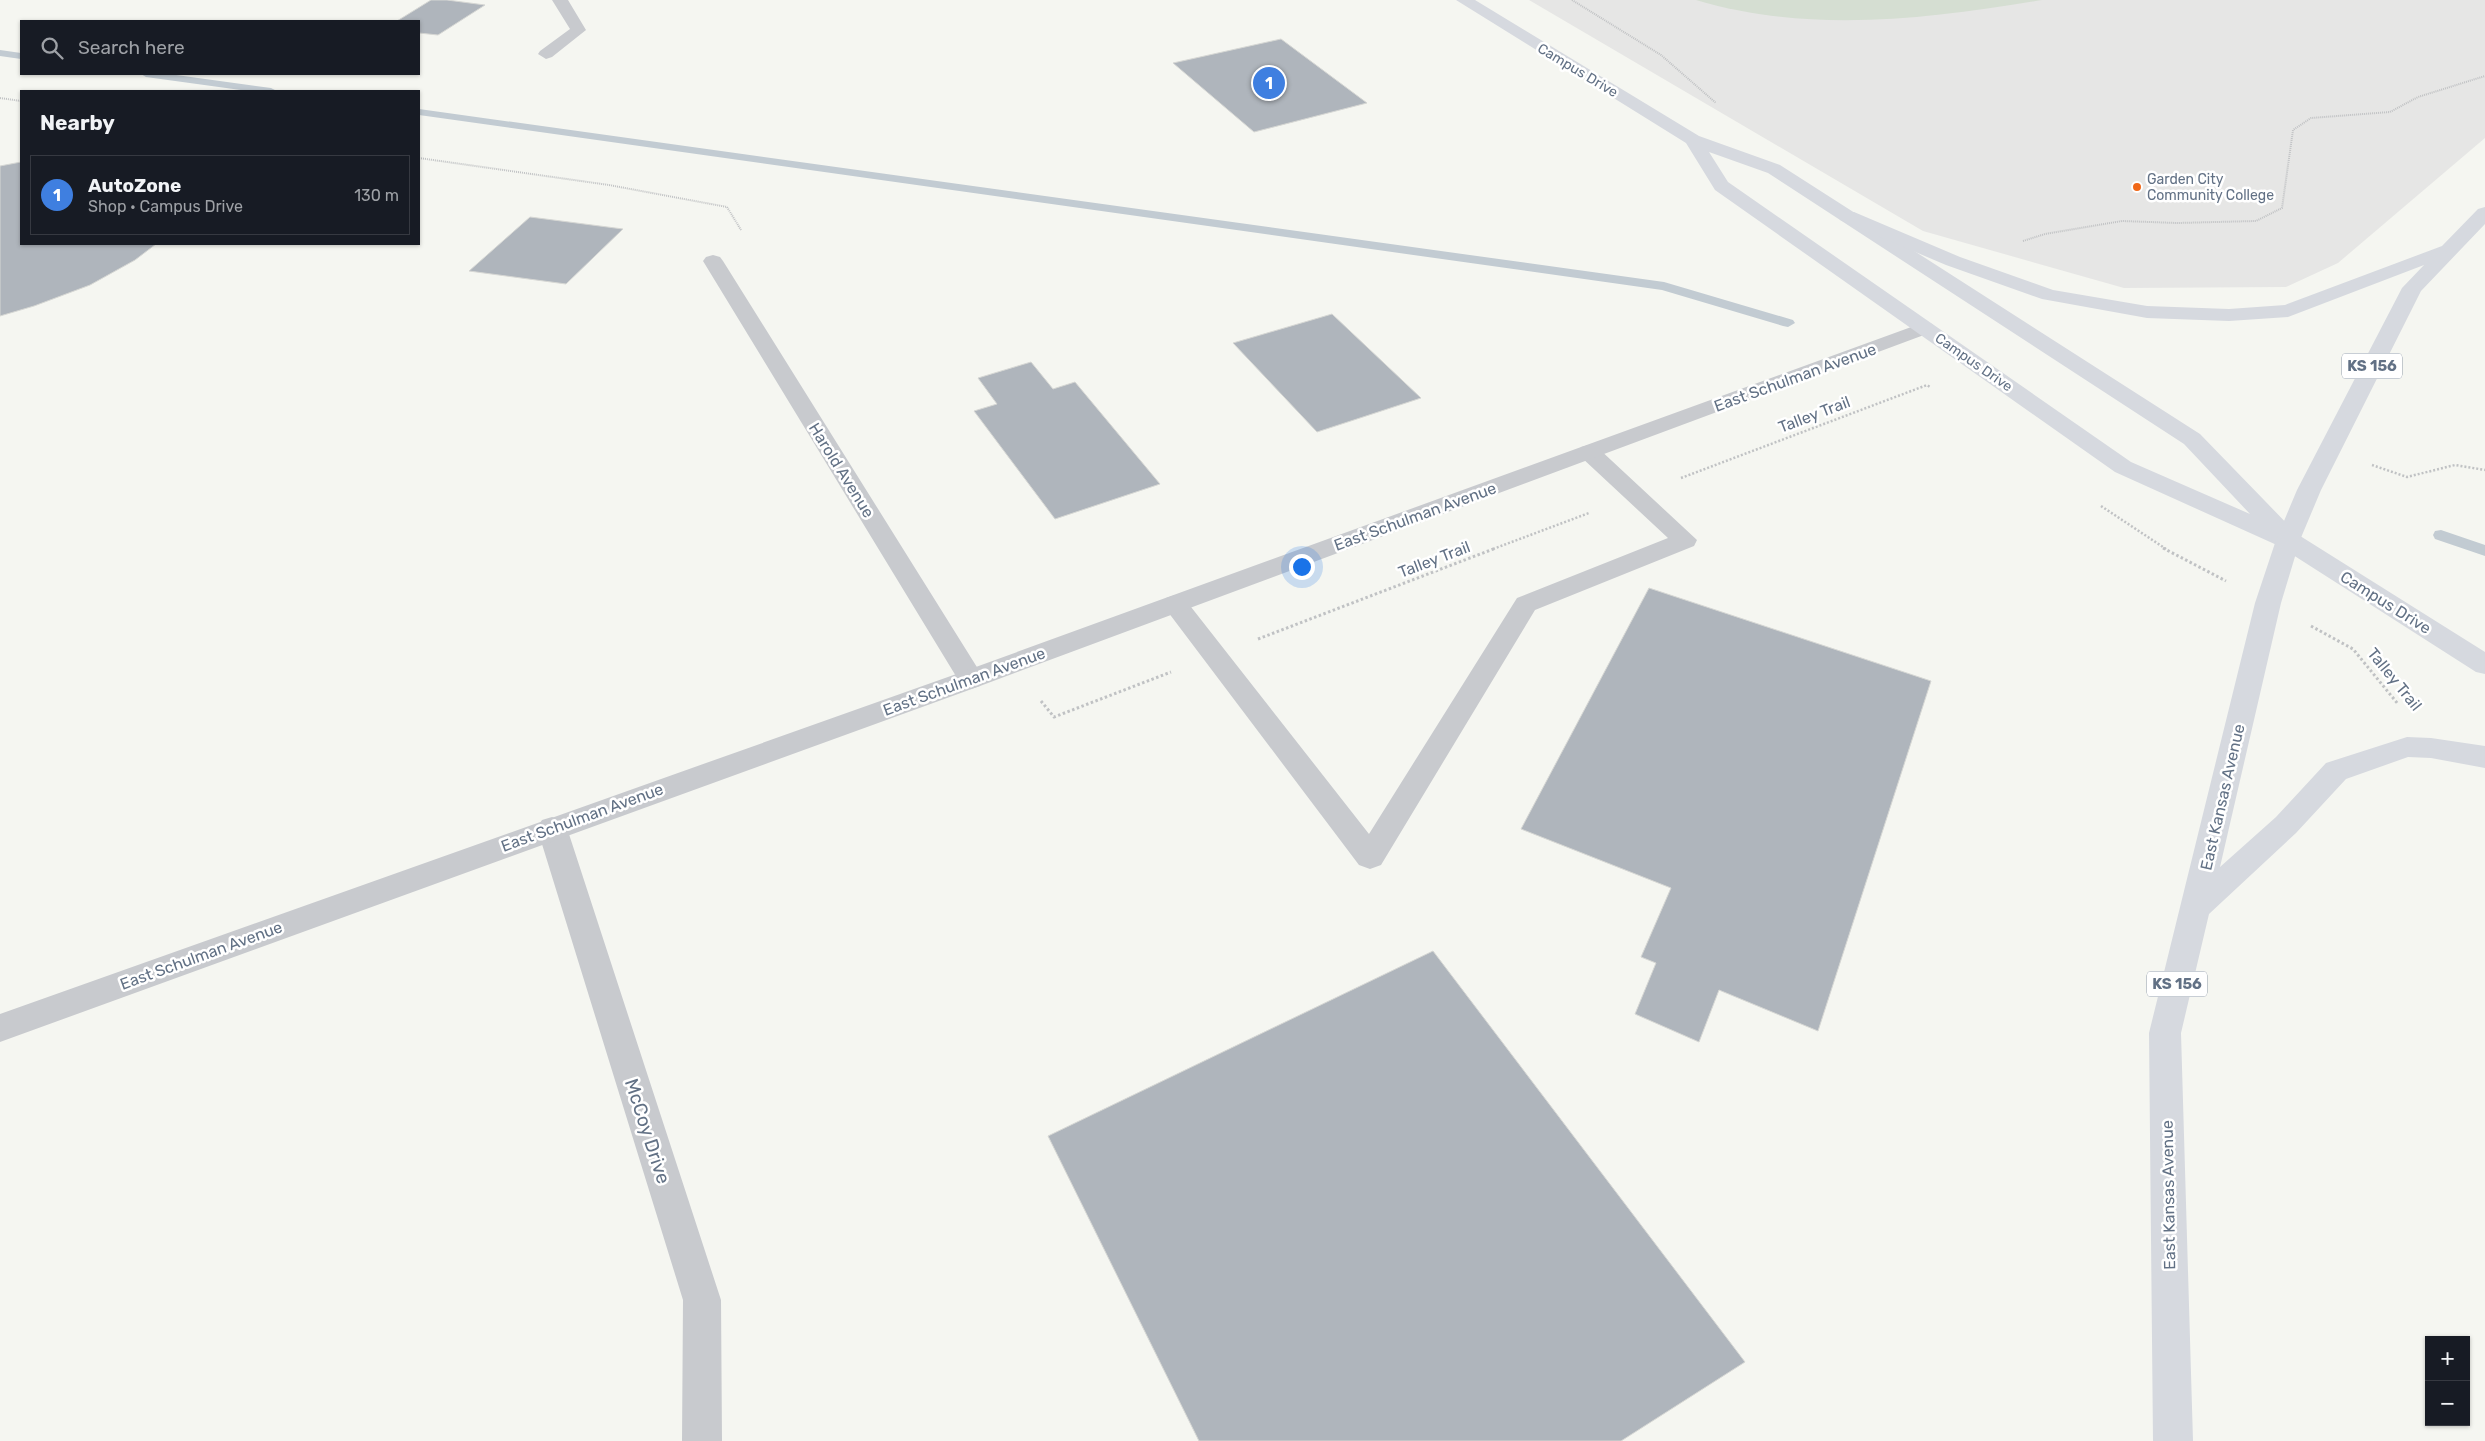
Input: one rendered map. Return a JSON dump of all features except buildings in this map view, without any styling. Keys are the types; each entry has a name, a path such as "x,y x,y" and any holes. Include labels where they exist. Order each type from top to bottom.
{"main road":[{"name":"Campus Drive","path":"1464,0 1692,140 1774,169 2192,439 2288,540"},
{"name":"Campus Drive","path":"1692,140 1720,186 2123,467 2288,540 2485,665"},
{"name":"East Kansas Avenue","path":"2173,1441 2165,1033 2268,603 2288,540 2309,490 2412,288 2485,213"},
{"path":"1847,216 1953,261 2050,295 2156,312 2229,316 2288,311 2452,247"},
{"path":"2195,908 2286,825 2336,771 2407,747 2431,748 2485,756"}],"street":[{"path":"546,54 578,30 560,0"},
{"name":"Harold Avenue","path":"713,261 971,679"},
{"name":"East Schulman Avenue","path":"0,1028 552,828 971,679 1925,328"},
{"path":"1174,604 1370,857 1526,604 1685,540 1589,452"},
{"name":"McCoy Drive","path":"552,828 702,1300 702,1441"}],"path":[{"path":"2018,243 2045,234 2122,221 2177,223 2256,222 2282,208 2293,130 2311,118 2390,112 2418,97 2485,76"},
{"path":"0,98 20,101"},
{"name":"Talley Trail","path":"1682,478 1927,385"},
{"path":"2329,451 2407,477 2455,465 2485,470"},
{"name":"Talley Trail","path":"1293,626 1585,514"},
{"name":"Talley Trail","path":"2353,649 2404,710"}],"shaded area":[{"name":"Garden City Community College","path":"1529,0 2485,0 2485,138 2338,263 2286,287 2124,288 1923,231"},
{"path":"1696,0 2042,0 1956,13 1869,20 1825,20 1739,11"}],"waterway":[{"path":"0,53 20,56"},
{"path":"153,75 264,90"},
{"path":"420,112 1664,286 1788,323"},
{"path":"2441,535 2485,551"}],"place":[{"name":"AutoZone","path":"1269,83"},
{"name":"Garden City Community College","path":"2137,187"}]}
